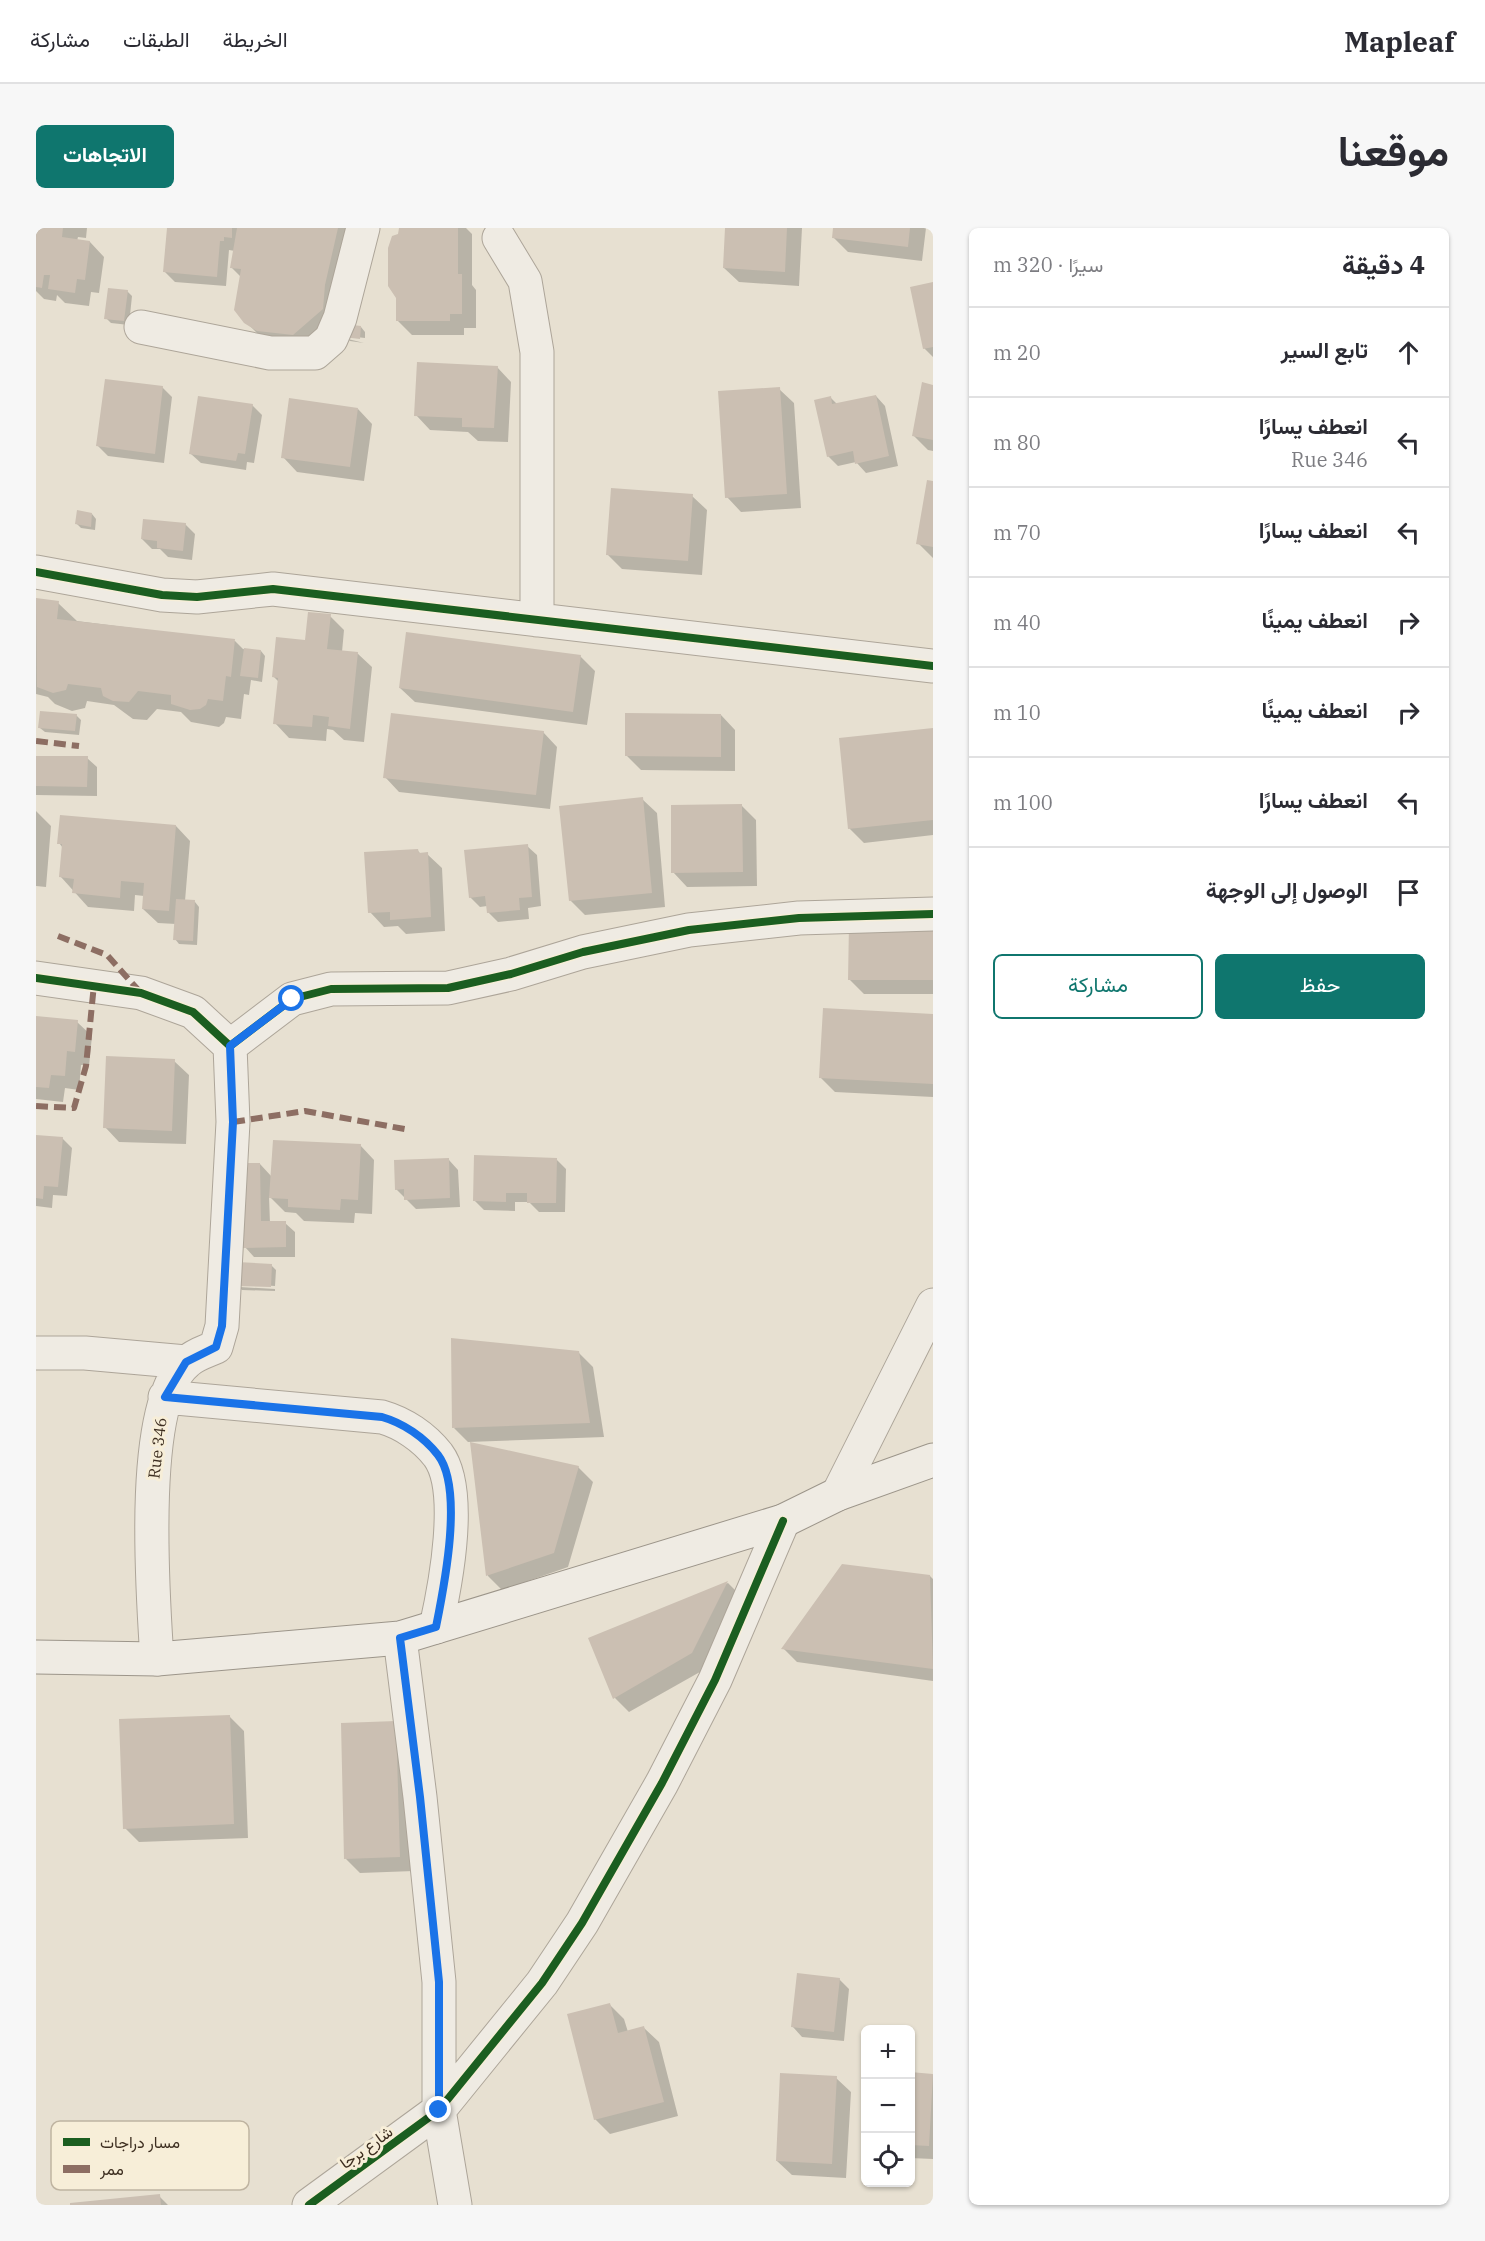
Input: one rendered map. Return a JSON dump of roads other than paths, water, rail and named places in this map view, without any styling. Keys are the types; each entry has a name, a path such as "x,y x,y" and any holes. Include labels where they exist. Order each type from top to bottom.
{"street":[{"path":"141,327 270,353 315,353 332,339 340,318 363,228"},
{"path":"499,238 525,281 537,352 537,620"},
{"path":"36,572 162,595 197,597 273,589 933,666"},
{"path":"230,1046 292,999 331,989 448,988 511,974 583,952 689,930 799,918 933,914"},
{"path":"36,978 141,993 193,1012 230,1046 233,1122 222,1326 216,1347 186,1362 85,1353 36,1353"},
{"path":"838,1494 933,1305"},
{"name":"Rue 346","path":"157,1659 152,1496 156,1436 165,1397 186,1362"},
{"path":"165,1397 382,1417 399,1422 420,1438 438,1455 448,1485 449,1566 436,1627"},
{"path":"36,1657 157,1659 400,1638 783,1521 838,1494 933,1460"},
{"name":"شارع برجا","path":"309,2205 439,2110 542,1983 582,1923 662,1783 715,1680 783,1521"},
{"path":"400,1638 420,1797 439,1982 439,2110 455,2205"}]}
